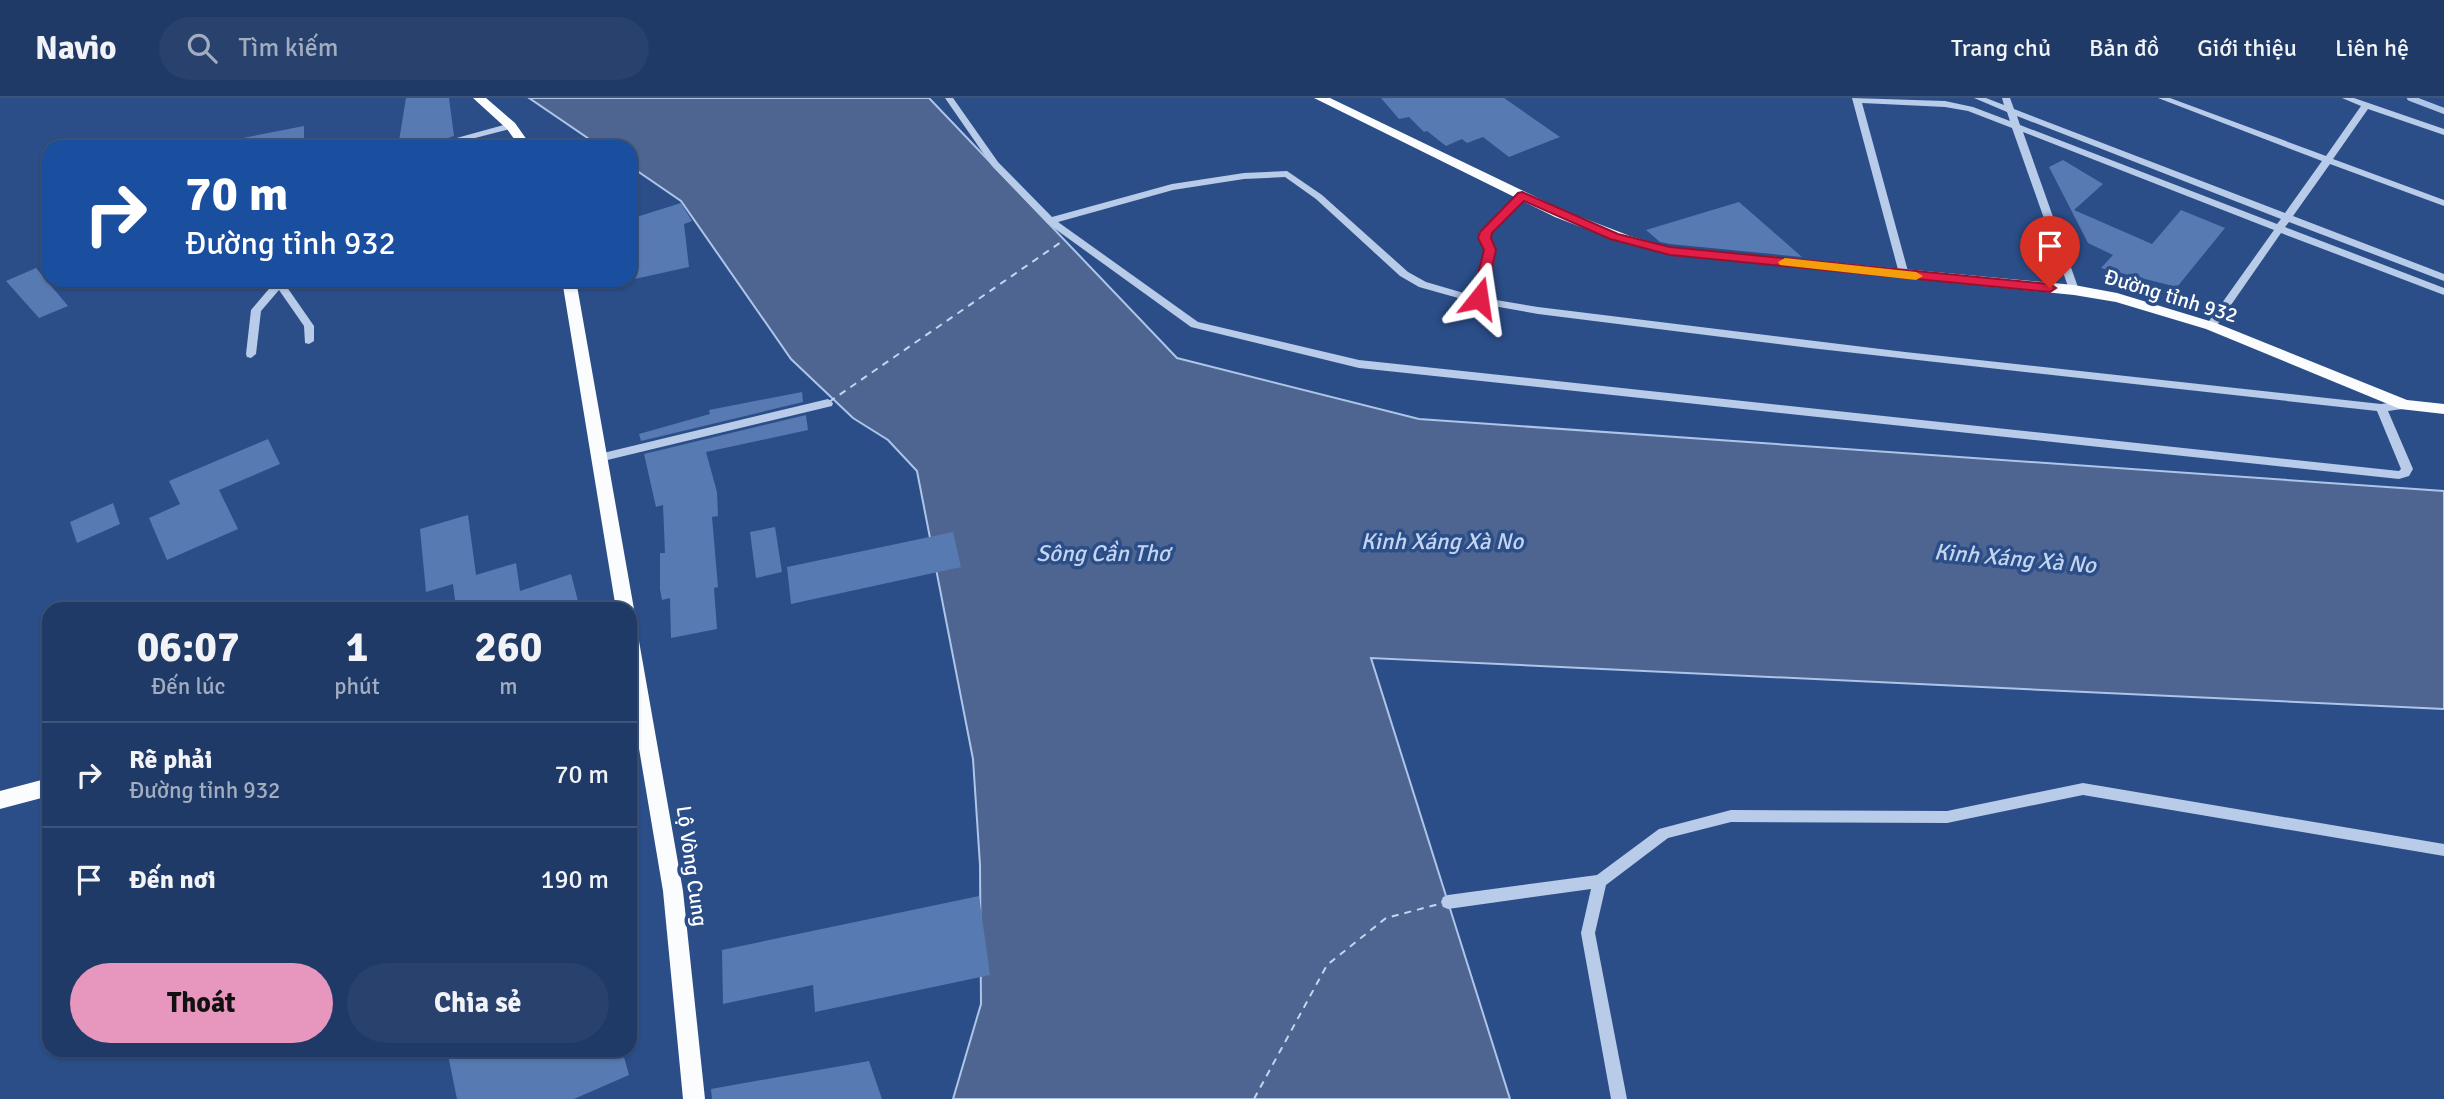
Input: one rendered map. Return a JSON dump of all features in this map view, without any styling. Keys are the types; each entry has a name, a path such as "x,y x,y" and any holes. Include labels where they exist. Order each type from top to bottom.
{"main road":[{"path":"480,98 511,126 521,140"},
{"name":"Đường tỉnh 932","path":"1320,98 1597,230 1651,247 1905,275 2074,290 2117,298 2211,326 2405,405 2444,409"},
{"path":"570,287 624,602"},
{"name":"Lộ Vòng Cung","path":"637,682 673,891 694,1099"},
{"path":"0,800 42,789"}],"street":[{"path":"949,98 995,164 1067,238 1195,325 1359,364 2399,475 2406,473 2407,469 2381,408"},
{"path":"1978,98 2444,278"},
{"path":"2006,98 2074,290"},
{"path":"2162,98 2444,203"},
{"path":"2346,98 2444,132"},
{"path":"1905,275 1856,99 1954,105 1979,111 2018,129 2444,292"},
{"path":"2211,326 2366,105"},
{"path":"456,140 511,126"},
{"path":"1050,220 1172,187 1244,176 1286,174 1303,184 1418,285 1479,298 1757,339 2381,408 2405,405"},
{"path":"1479,298 1490,250 1485,238 1487,232 1522,195"},
{"path":"251,354 256,310 273,287"},
{"path":"282,287 309,326 309,341"},
{"path":"599,457 828,403"},
{"path":"1448,902 1600,881 1664,833 1731,816 1947,817 2083,789 2444,850"},
{"path":"1600,881 1588,933 1619,1099"}],"water":[{"path":"529,98 929,98 1177,358 1419,419 2444,491 2444,709 1371,658 1510,1099 953,1099 981,1004 980,865 973,759 917,471 888,440 853,418 791,359 681,201 637,171 637,140 591,140"}],"building":[{"path":"406,98 449,98 454,136 442,140 399,140"},
{"path":"1381,98 1504,98 1560,137 1509,157 1483,137 1467,143 1462,139 1446,146 1427,131 1424,132 1409,117 1399,119"},
{"path":"304,126 304,140 243,138"},
{"path":"2063,160 2103,184 2074,210 2152,244 2181,210 2225,228 2177,287 2101,268 2113,255 2088,243 2049,167"},
{"path":"1739,202 1802,257 1670,244 1660,242 1646,230"},
{"path":"681,203 692,221 684,224 689,267 637,278 637,217"},
{"path":"36,268 42,275 42,287 52,287 68,306 39,318 6,281"},
{"path":"802,392 803,402 641,441 639,434 710,414 709,410"},
{"path":"806,415 808,430 706,452 717,492 718,516 712,517 718,587 714,588 717,629 671,638 670,598 662,600 660,589 660,553 665,553 663,505 656,507 644,454"},
{"path":"268,439 280,464 219,490 238,529 167,560 149,518 180,504 169,481"},
{"path":"113,503 120,524 77,543 70,522"},
{"path":"468,515 476,575 516,563 520,591 571,574 578,602 455,602 453,584 426,592 420,529"},
{"path":"775,527 782,572 756,578 750,532"},
{"path":"953,532 961,567 791,604 787,567"},
{"path":"979,896 990,975 815,1012 813,985 723,1004 722,950"},
{"path":"448,1057 624,1057 629,1075 574,1099 457,1099"},
{"path":"869,1061 882,1099 712,1099 711,1089"}],"waterway":[{"path":"2410,98 2444,111"}],"ferry route":[{"path":"829,402 1064,240"},
{"path":"1254,1099 1327,965 1386,918 1443,903"}],"slow traffic":[{"path":"1785,262 1916,276"}],"route":[{"path":"1479,298 1490,250 1485,238 1487,232 1522,195 1614,237 1670,251 2050,288"}],"water label":[{"name":"Kinh Xáng Xà No","path":"1442,541"},
{"name":"Sông Cần Thơ","path":"1103,553"},
{"name":"Kinh Xáng Xà No","path":"2015,558"}]}
